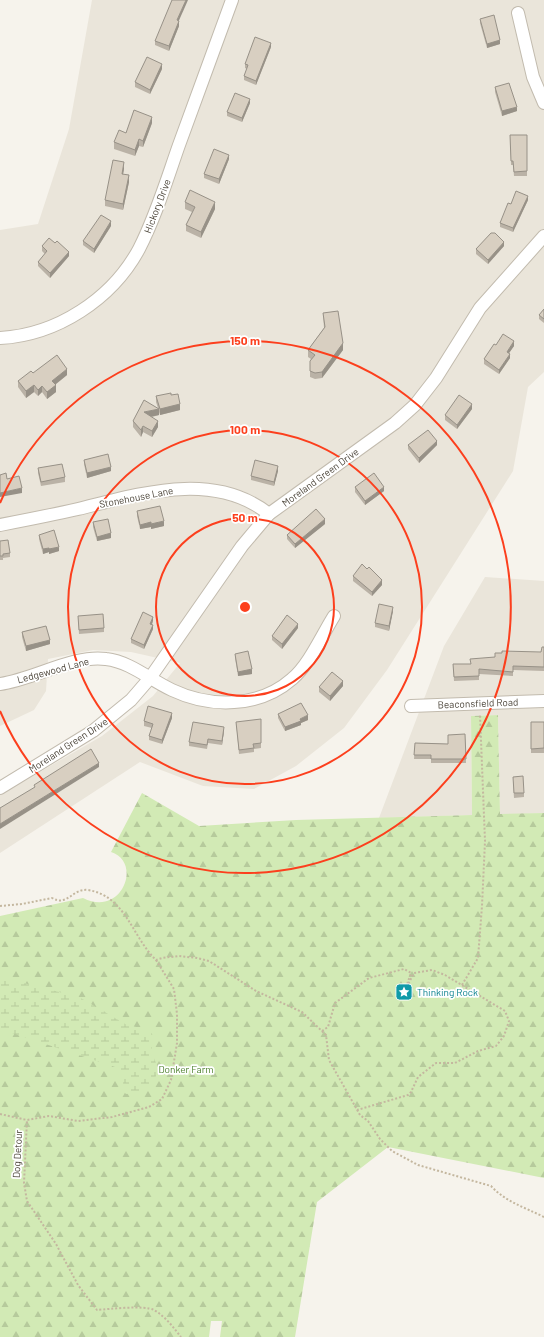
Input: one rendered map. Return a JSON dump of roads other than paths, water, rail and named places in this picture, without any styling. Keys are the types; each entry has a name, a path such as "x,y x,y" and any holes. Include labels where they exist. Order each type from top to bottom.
{"street":[{"name":"Hickory Drive","path":"0,338 27,334 65,321 100,297 128,267 148,231 232,0"},
{"path":"518,13 533,76 544,103"},
{"name":"Moreland Green Drive","path":"0,788 102,724 131,700 150,678 242,546 269,514 395,423 415,406 436,378 480,308 544,236"},
{"name":"Stonehouse Lane","path":"0,525 67,512 150,492 182,488 205,490 230,495 256,505 269,514"},
{"name":"Ledgewood Lane","path":"0,684 83,660 105,659 126,665 171,690 197,699 236,702 257,698 280,688 293,679 304,665 334,616"},
{"name":"Beaconsfield Road","path":"411,706 544,701"}],"place":[{"name":"Thinking Rock","path":"404,992"}],"park label":[{"name":"Donker Farm","path":"186,1069"}]}
